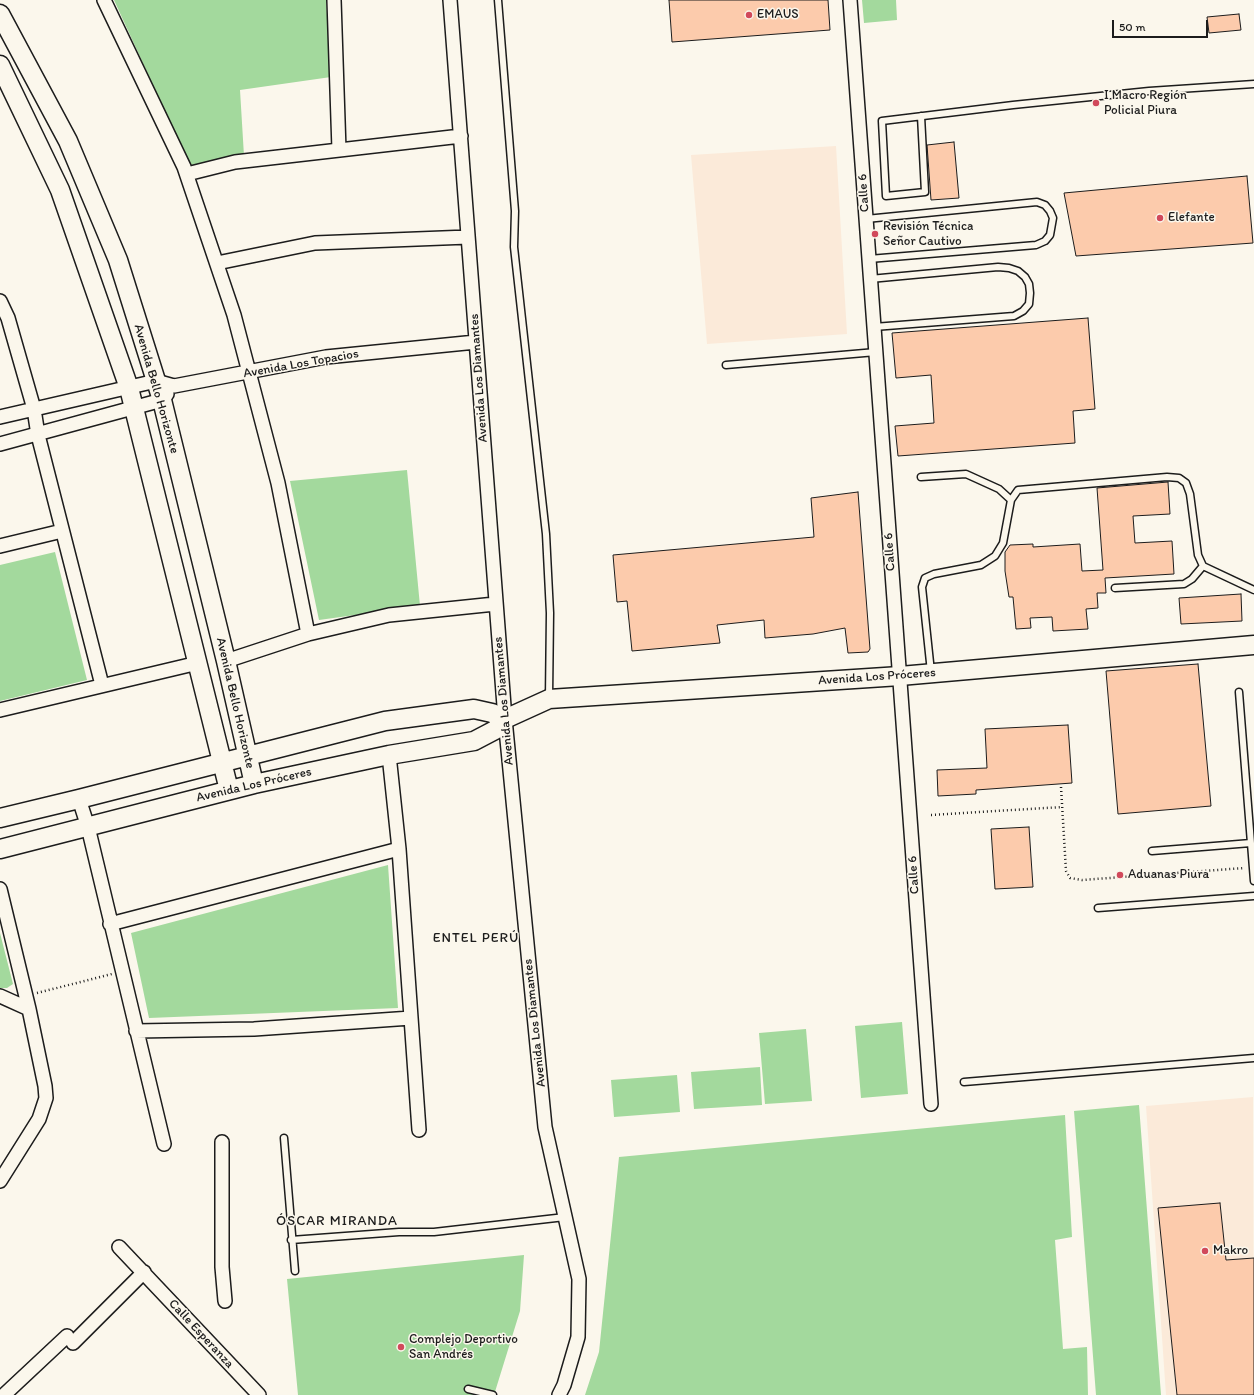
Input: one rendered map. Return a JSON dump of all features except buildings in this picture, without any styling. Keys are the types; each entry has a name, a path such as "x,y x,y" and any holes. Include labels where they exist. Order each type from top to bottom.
{"street":[{"path":"104,0 187,174 217,263 250,372 278,484 308,634"},
{"path":"334,0 339,150"},
{"name":"Avenida Los Diamantes","path":"450,0 495,604 545,1127 579,1279 580,1304 578,1337 564,1385 559,1395"},
{"name":"Calle 6","path":"850,0 931,1104"},
{"name":"Avenida Bello Horizonte","path":"0,14 68,141 118,260 162,400 226,661 254,784"},
{"name":"Avenida Bello Horizonte","path":"1,68 60,190 129,388 135,407 229,790"},
{"path":"187,174 235,162 460,136"},
{"path":"217,263 314,243 468,236"},
{"path":"0,301 4,319 34,409 38,435 102,686"},
{"name":"Avenida Los Topacios","path":"0,417 156,382 174,386 326,357 476,342"},
{"path":"0,444 38,435 162,400 174,386"},
{"path":"0,546 62,530"},
{"path":"226,661 308,634 389,615 495,604"},
{"name":"Avenida Los Próceres","path":"0,849 254,784 389,755 474,741 495,730 505,719 549,699 900,676 1254,644"},
{"path":"0,710 198,663"},
{"path":"0,818 79,800 385,721 474,709 492,713 505,719"},
{"path":"389,755 399,849 419,1130"},
{"path":"79,800 88,827 110,924 164,1144"},
{"path":"110,924 399,849"},
{"path":"0,889 29,1009 45,1086 46,1098 39,1119 0,1181"},
{"path":"0,996 29,1009"},
{"path":"136,1031 254,1030 411,1018"},
{"path":"222,1142 222,1267 225,1301"},
{"name":"Calle Esperanza","path":"119,1247 259,1395"},
{"path":"4,1395 70,1339 144,1272"}],"lane":[{"path":"498,0 515,211 514,247 546,534 550,613 549,699"},
{"path":"921,116 925,192 886,196 882,121 921,116 1134,93 1254,84"},
{"path":"866,219 1037,202 1045,205 1053,218 1050,235 1044,241 1036,245 869,259"},
{"path":"870,279 998,267 1009,268 1018,271 1025,277 1029,284 1030,294 1029,304 1023,311 1014,316 874,327"},
{"path":"726,365 876,352"},
{"path":"921,477 966,474 999,490 1011,500"},
{"path":"931,673 922,587 925,578 934,574 981,566 995,556 1003,543 1011,500 1018,490 1167,477 1179,478 1186,483 1190,494 1198,555 1203,566 1254,590"},
{"path":"1115,588 1184,584 1192,579 1203,566"},
{"path":"1239,692 1254,881"},
{"path":"1152,851 1251,843"},
{"path":"1098,908 1254,896"},
{"path":"964,1082 1254,1058"},
{"path":"284,1138 295,1271"},
{"path":"292,1240 398,1232 434,1232 565,1217"},
{"path":"468,1389 494,1395"}],"path":[{"path":"1061,787 1066,871 1070,878 1082,880 1253,867"},
{"path":"931,815 1062,807"},
{"path":"25,995 122,972"}],"shaded area":[{"path":"836,146 847,334 707,344 691,155"},
{"name":"Makro","path":"1253,1097 1254,1395 1166,1395 1146,1106"}],"green space":[{"path":"114,0 326,0 331,77 240,90 244,156 190,166"},
{"path":"862,0 896,0 897,20 864,23"},
{"path":"407,470 420,606 319,620 290,481"},
{"path":"55,552 87,680 0,701 0,565"},
{"path":"388,865 398,1008 149,1018 131,933"},
{"path":"0,933 13,984 7,988 0,988"},
{"path":"902,1022 908,1094 861,1098 855,1026"},
{"path":"806,1029 812,1101 765,1104 759,1033"},
{"path":"760,1067 762,1105 694,1109 691,1072"},
{"path":"677,1075 680,1112 614,1117 611,1080"},
{"path":"1139,1105 1161,1395 1096,1395 1074,1111"},
{"path":"1065,1115 1072,1237 1055,1240 1063,1349 1087,1347 1088,1395 585,1395 599,1352 619,1157"},
{"name":"Complejo Deportivo San Andrés","path":"524,1255 520,1311 494,1395 298,1395 287,1279"}],"place":[{"name":"EMAUS","path":"749,15"},
{"name":"I Macro Región Policial Piura","path":"1096,103"},
{"name":"Elefante","path":"1160,218"},
{"name":"Revisión Técnica Señor Cautivo","path":"875,234"},
{"name":"Aduanas Piura","path":"1120,875"},
{"name":"Makro","path":"1205,1251"},
{"name":"Complejo Deportivo San Andrés","path":"401,1347"}],"district":[{"name":"ENTEL PERÚ","path":"476,938"},
{"name":"ÓSCAR MIRANDA","path":"337,1221"}]}
